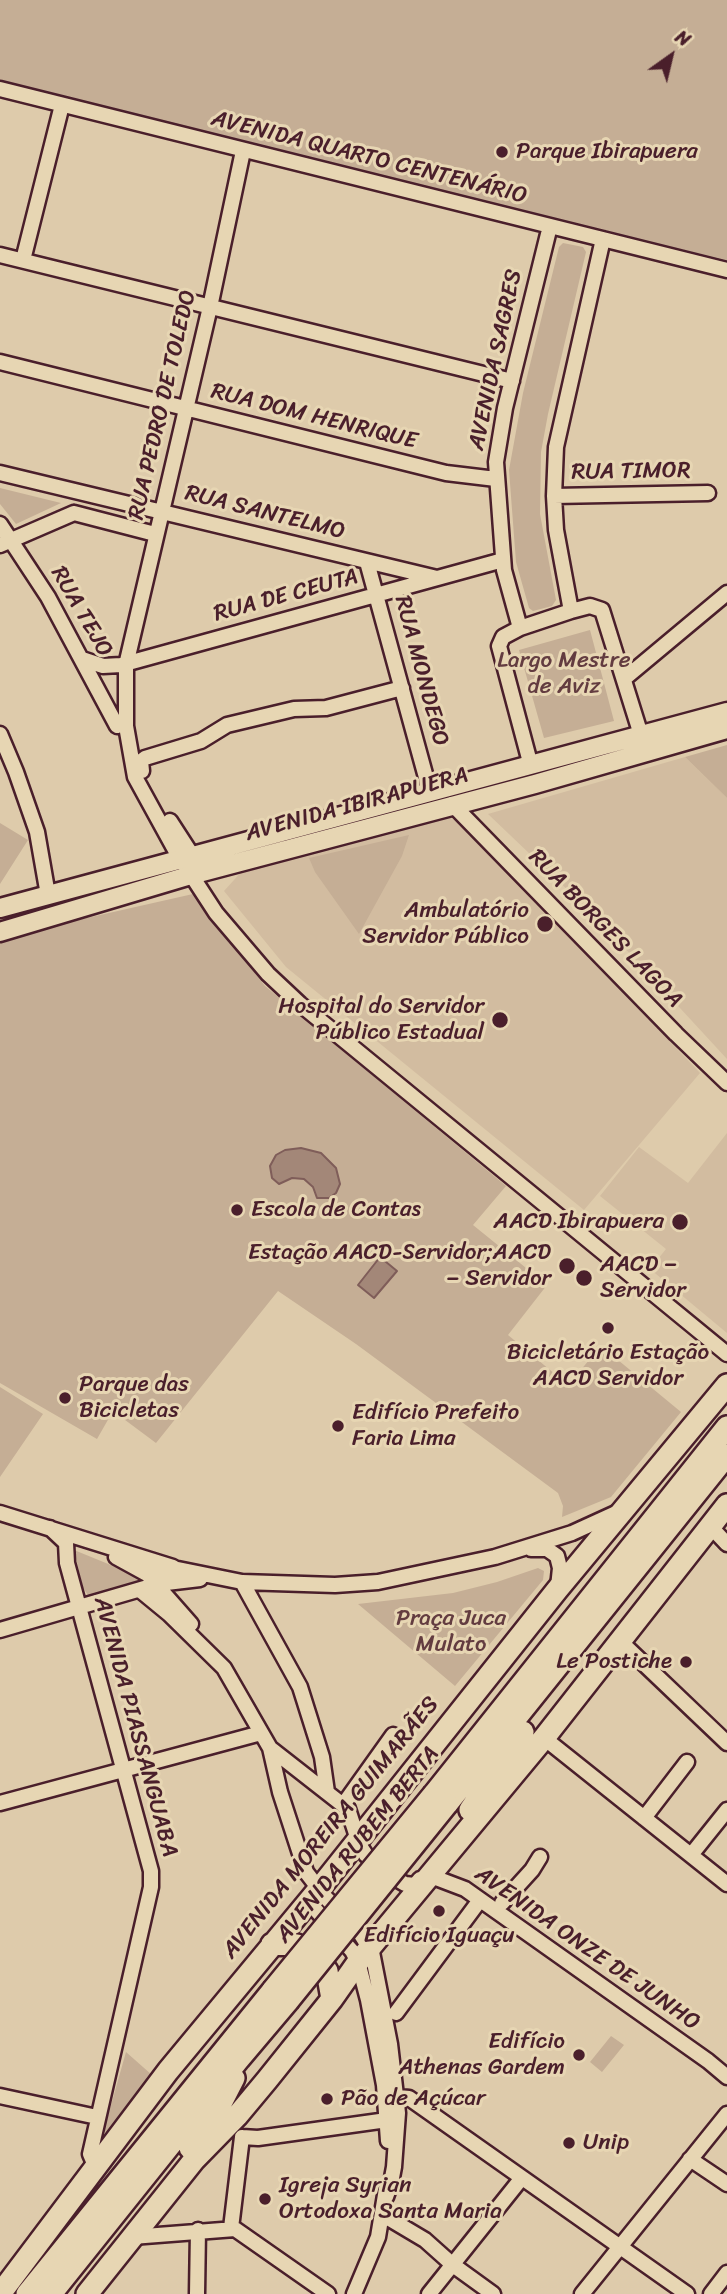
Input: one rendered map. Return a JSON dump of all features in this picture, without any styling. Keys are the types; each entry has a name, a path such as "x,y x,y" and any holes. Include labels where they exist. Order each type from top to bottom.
{"highway":[{"name":"AVENIDA MOREIRA GUIMARÃES","path":"91,2176 168,2071 557,1590 727,1385"},
{"name":"AVENIDA RUBEM BERTA","path":"440,1799 523,1682 727,1427"},
{"name":"AVENIDA RUBEM BERTA","path":"51,2294 239,2059 281,1996 440,1799 659,1541 727,1455"},
{"path":"86,2294 194,2160 235,2131 364,1955 544,1738 727,1505"},
{"path":"465,1832 472,1804 640,1574 659,1541"},
{"path":"523,1682 557,1590"},
{"path":"272,1944 297,1945 319,1960 327,1971 332,1999"},
{"name":"AVENIDA RUBEM BERTA","path":"27,2294 244,2024 281,1996"},
{"path":"0,2294 91,2176 166,2096 222,2041 244,2024"},
{"path":"148,2217 153,2195 221,2106 233,2082 239,2059"}],"main road":[{"name":"AVENIDA IBIRAPUERA","path":"0,932 430,792 727,712"},
{"name":"AVENIDA IBIRAPUERA","path":"0,908 48,895 195,867 539,783 727,729"},
{"path":"452,804 460,788 469,782"},
{"path":"195,867 203,879 201,890"}],"street":[{"name":"AVENIDA QUARTO CENTENÁRIO","path":"0,89 727,270"},
{"path":"23,260 62,105"},
{"name":"RUA PEDRO DE TOLEDO","path":"195,867 121,726 116,692 126,666 210,307 243,151"},
{"name":"AVENIDA SAGRES","path":"520,628 503,560 496,462 512,381 550,226"},
{"path":"571,611 556,530 556,447 603,239"},
{"path":"0,255 512,381"},
{"name":"RUA DOM HENRIQUE","path":"0,362 446,473 496,479"},
{"name":"RUA SANTELMO","path":"0,473 437,578"},
{"path":"74,513 79,492"},
{"name":"RUA TIMOR","path":"554,496 708,493"},
{"path":"6,543 74,513 155,534"},
{"name":"RUA TEJO","path":"0,524 6,543 48,597 121,726"},
{"name":"RUA DE CEUTA","path":"82,659 103,666 126,666 503,560"},
{"name":"RUA MONDEGO","path":"368,562 430,792"},
{"path":"624,679 727,593"},
{"path":"531,766 498,650 503,637 520,628 571,611 590,606 603,610 641,735"},
{"path":"140,764 201,741 227,725 294,709 326,708 402,688"},
{"path":"0,734 37,832 48,895"},
{"name":"RUA BORGES LAGOA","path":"452,804 727,1083"},
{"path":"201,890 247,952 300,1004 727,1354"},
{"path":"78,1541 185,1570 242,1581 335,1585 386,1581 495,1557 567,1534 623,1510"},
{"path":"0,1513 50,1528 147,1574 208,1647 205,1649"},
{"path":"710,1526 727,1544"},
{"path":"516,1550 538,1548 554,1552 569,1543 567,1534"},
{"name":"AVENIDA PIASSANGUABA","path":"78,1541 67,1563 148,1859 151,1882 97,2117 90,2154 91,2176"},
{"path":"554,1552 560,1568 557,1590"},
{"path":"147,1574 185,1570"},
{"path":"0,1630 158,1584 186,1579 226,1578"},
{"path":"178,1609 177,1595 182,1589 209,1579"},
{"path":"242,1581 300,1687 322,1757 327,1792"},
{"path":"141,1591 161,1606 223,1668 270,1748 279,1792 313,1895 352,1951 364,1955 368,2000 391,2095 398,2113 395,2157 386,2197"},
{"path":"620,1641 727,1743"},
{"path":"0,1803 261,1733"},
{"path":"343,1805 393,1735"},
{"path":"544,1738 727,1884"},
{"name":"AVENIDA ONZE DE JUNHO","path":"270,1748 351,1813 357,1839 366,1855 378,1867 405,1884 415,1885 420,1879 429,1877 454,1883 727,2077"},
{"path":"644,1818 687,1762"},
{"path":"279,1792 295,1781 308,1778"},
{"path":"691,1855 727,1810"},
{"path":"502,1903 532,1870 540,1857"},
{"path":"396,2012 480,1900"},
{"path":"708,2061 727,2070"},
{"path":"354,2294 377,2238 383,2215 386,2197 387,2120 391,2095"},
{"path":"391,2095 409,2098 687,2294"},
{"path":"0,2096 97,2117"},
{"path":"582,2294 727,2114"},
{"path":"231,2228 235,2131 258,2138 387,2120"},
{"path":"691,2159 727,2184"},
{"path":"429,2294 521,2179"},
{"path":"383,2215 425,2240 453,2265 493,2294"},
{"path":"132,2236 231,2228 258,2243 328,2294"},
{"path":"197,2294 198,2230"},
{"path":"711,2294 727,2273"}],"shaded area":[{"path":"685,757 727,798 727,1059 597,918 488,814"},
{"name":"Hospital do Servidor Público Estadual","path":"448,816 470,831 700,1073 584,1210 286,967 224,891 243,870"},
{"name":"AACD Ibirapuera","path":"727,1133 727,1333 650,1269 666,1249 600,1196 639,1147 688,1183"},
{"path":"301,1148 321,1153 336,1168 340,1184 336,1193 329,1198 317,1198 313,1187 304,1179 292,1178 279,1184 272,1178 270,1166 276,1155 285,1150"},
{"path":"380,1257 397,1271 374,1298 358,1285"}],"green space":[{"name":"Parque Ibirapuera","path":"0,0 727,0 727,260 445,194 0,82"},
{"path":"563,243 583,247 586,252 541,452 540,514 556,600 552,606 533,611 529,608 516,562 509,470 523,393 559,247"},
{"path":"0,488 61,503 16,524 0,504"},
{"name":"Largo Mestre de Aviz","path":"590,630 614,721 544,738 519,650"},
{"path":"727,745 727,798 685,757"},
{"path":"0,823 28,840 0,884"},
{"path":"409,835 402,856 359,934 315,872 309,858"},
{"path":"193,894 265,986 506,1186 473,1225 547,1285 508,1335 568,1385 601,1346 681,1412 611,1497 562,1517 563,1506 558,1493 356,1344 278,1291 156,1443 113,1411 97,1439 0,1383 0,941 69,922"},
{"path":"0,1387 43,1414 0,1477"},
{"path":"74,1550 142,1575 145,1580 88,1595 83,1588"},
{"name":"Praça Juca Mulato","path":"538,1568 544,1571 543,1580 455,1686 358,1604 453,1593"},
{"path":"611,2036 624,2045 602,2072 590,2062"},
{"path":"126,2052 152,2075 106,2133 104,2130"}],"place":[{"name":"Parque Ibirapuera","path":"502,152"},
{"name":"Ambulatório Servidor Público","path":"545,924"},
{"name":"Hospital do Servidor Público Estadual","path":"500,1020"},
{"name":"Escola de Contas","path":"237,1210"},
{"name":"AACD Ibirapuera","path":"680,1222"},
{"name":"Estação AACD-Servidor;AACD – Servidor","path":"567,1266"},
{"name":"AACD – Servidor","path":"584,1278"},
{"name":"Bicicletário Estação AACD Servidor","path":"608,1328"},
{"name":"Parque das Bicicletas","path":"65,1398"},
{"name":"Edifício Prefeito Faria Lima","path":"338,1426"},
{"name":"Le Postiche","path":"686,1662"},
{"name":"Edifício Iguaçu","path":"439,1911"},
{"name":"Edifício Athenas Gardem","path":"579,2055"},
{"name":"Pão de Açúcar","path":"327,2099"},
{"name":"Unip","path":"569,2143"},
{"name":"Igreja Syrian Ortodoxa Santa Maria","path":"265,2199"}]}
